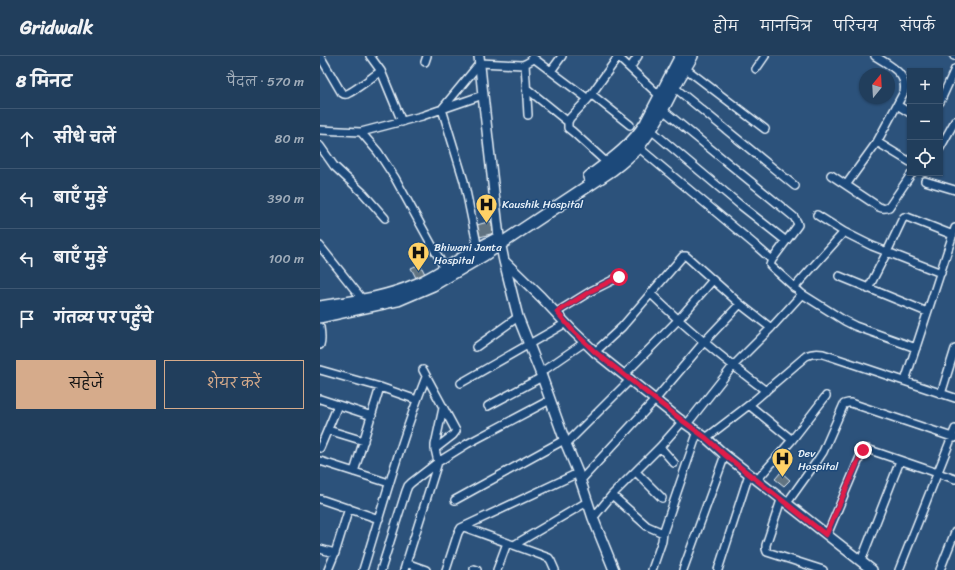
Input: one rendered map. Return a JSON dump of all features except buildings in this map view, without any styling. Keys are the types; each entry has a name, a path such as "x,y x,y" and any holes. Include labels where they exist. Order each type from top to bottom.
{"main road":[{"path":"320,307 363,300 415,285 478,249 500,241 612,170 638,147 651,130 681,56"},
{"path":"320,317 398,300 433,285 484,255 500,241 577,186 632,143 674,88 692,56"}],"street":[{"path":"320,56 341,92 344,94 354,90 381,71"},
{"path":"370,56 381,71 402,122"},
{"path":"551,71 562,56"},
{"path":"630,68 638,56"},
{"path":"756,69 766,56"},
{"path":"846,185 877,142 906,86 903,78 896,70 876,56"},
{"path":"528,115 526,64 532,57 630,125"},
{"path":"607,163 568,128 568,122 589,97 617,57 630,68 663,103 797,222 798,225 772,260 770,265 772,267 802,294 845,321 916,348"},
{"path":"480,60 526,64"},
{"path":"480,60 500,241 518,317 614,570"},
{"path":"442,109 480,60"},
{"path":"685,68 765,129"},
{"path":"943,95 955,69"},
{"path":"526,88 568,122"},
{"path":"674,88 795,186"},
{"path":"320,130 361,132 402,122 483,95"},
{"path":"897,105 907,111"},
{"path":"442,109 464,181 478,249"},
{"path":"943,143 955,121"},
{"path":"651,130 739,204 786,240"},
{"path":"361,132 378,152 395,178 445,269"},
{"path":"877,142 907,160"},
{"path":"320,146 334,166 363,193 385,218"},
{"path":"638,147 772,260"},
{"path":"831,175 879,207 883,208 889,207 910,176"},
{"path":"925,181 955,190"},
{"path":"817,215 844,232 872,246 940,273"},
{"path":"868,289 904,217 954,232 905,381"},
{"path":"794,288 844,232"},
{"path":"320,246 363,300"},
{"path":"595,352 622,327 683,256 689,257 740,304 771,328"},
{"path":"504,261 557,312 595,352 872,570"},
{"path":"839,276 927,312"},
{"path":"557,312 591,291 619,277"},
{"path":"455,500 565,442 628,377 714,280"},
{"path":"651,294 704,342 766,391"},
{"path":"593,518 612,495 685,422 733,366 802,294"},
{"path":"446,570 461,528 579,477 655,400 704,342 740,304"},
{"path":"476,347 518,317"},
{"path":"461,382 566,322"},
{"path":"320,327 322,335 320,345"},
{"path":"488,406 541,375 585,342"},
{"path":"941,394 955,349"},
{"path":"706,438 749,405 806,356 816,353 823,354 955,398"},
{"path":"320,370 380,387 417,400"},
{"path":"363,570 389,483 425,374 456,431 435,449"},
{"path":"354,472 380,387"},
{"path":"757,480 792,440 826,396"},
{"path":"320,399 372,416"},
{"path":"381,570 408,486 438,462 467,444 550,400"},
{"path":"824,570 767,552 766,545 784,502 820,456 844,404 851,403 954,438"},
{"path":"320,448 338,405"},
{"path":"749,405 792,440"},
{"path":"426,570 405,567 438,462 435,449 443,408"},
{"path":"899,570 954,438 955,429"},
{"path":"328,430 364,442"},
{"path":"653,570 663,533 698,432"},
{"path":"660,447 674,463"},
{"path":"826,535 863,450 867,449 955,479"},
{"path":"683,570 725,455"},
{"path":"320,461 389,483"},
{"path":"861,561 900,461"},
{"path":"636,472 662,498"},
{"path":"720,569 749,474"},
{"path":"612,495 647,526 663,533"},
{"path":"320,499 379,519"},
{"path":"497,570 511,544 587,502"},
{"path":"328,570 349,508"},
{"path":"464,526 549,558 555,570"},
{"path":"940,570 955,532"},
{"path":"320,549 334,553"}],"place":[{"name":"Kaushik Hospital","path":"486,224"},
{"name":"Bhiwani Janta Hospital","path":"418,272"},
{"name":"Dev Hospital","path":"782,478"}],"route":[{"path":"619,277 591,291 557,312 573,331 595,352 706,438 725,455 826,535 863,450"}]}
